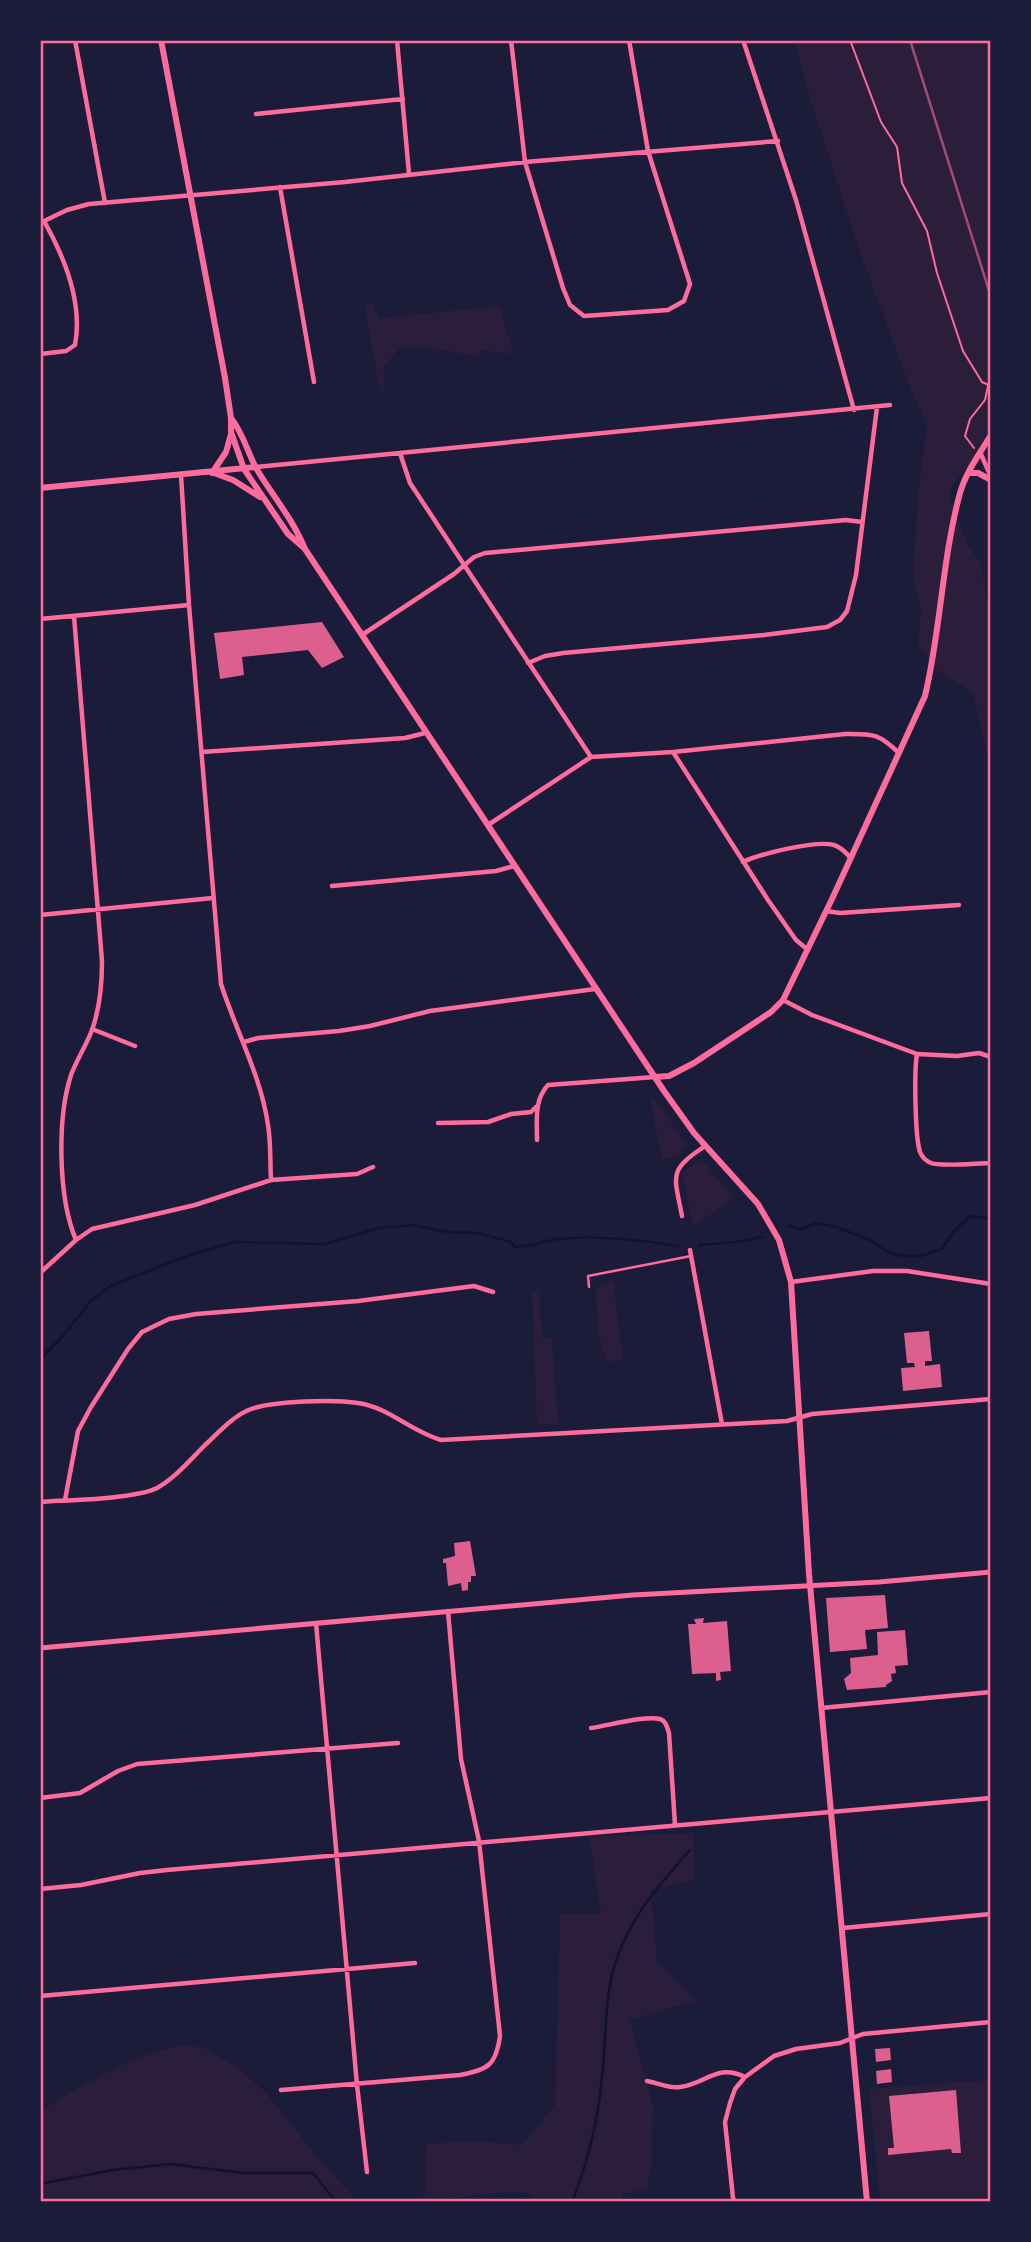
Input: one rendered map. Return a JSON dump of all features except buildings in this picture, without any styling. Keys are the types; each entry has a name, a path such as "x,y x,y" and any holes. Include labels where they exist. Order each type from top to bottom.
{"main road":[{"path":"161,40 192,195 231,418 226,452 212,473"},
{"path":"231,418 240,430 256,467 297,529 305,549 595,989 694,1133 758,1204 779,1240 791,1282 810,1585 867,2202"},
{"path":"231,432 244,469 288,534 305,549"},
{"path":"655,1077 669,1076 694,1063 764,1017 783,1000 900,754 925,695 961,491 991,435"},
{"path":"40,488 256,467"},
{"path":"212,473 233,480 267,504"},
{"path":"969,473 991,478"}],"street":[{"path":"75,40 105,203"},
{"path":"397,40 409,174"},
{"path":"511,40 525,162 570,305 584,316 668,310 684,301 690,284 648,151 629,40"},
{"path":"743,40 778,141 855,410"},
{"path":"256,114 403,99"},
{"path":"40,354 66,351 75,345 77,335 66,263 42,222 67,210 105,203 525,162 778,141"},
{"path":"280,187 314,382"},
{"path":"256,467 890,405"},
{"path":"528,663 545,656 564,653 827,627 840,620 847,611 856,575 877,407"},
{"path":"400,453 410,483 591,757"},
{"path":"980,453 991,478"},
{"path":"181,475 221,984 259,1088 268,1125 271,1180"},
{"path":"362,635 474,557 501,551 819,522 862,522"},
{"path":"40,619 190,605"},
{"path":"74,616 102,987 92,1029 71,1074 64,1106 62,1144 68,1221 76,1240"},
{"path":"202,752 405,738 425,733"},
{"path":"487,825 591,757 673,752 845,734 882,737 900,754"},
{"path":"673,752 796,940 808,950"},
{"path":"743,862 760,854 821,844 833,845 851,858"},
{"path":"332,886 496,871 514,866"},
{"path":"40,915 214,898"},
{"path":"826,911 840,913 959,905"},
{"path":"244,1042 258,1038 339,1031 430,1011 595,989"},
{"path":"783,1000 812,1015 917,1054 957,1056 979,1053 991,1057"},
{"path":"92,1029 135,1046"},
{"path":"917,1054 915,1076 920,1151 925,1160 934,1165 991,1163"},
{"path":"537,1140 537,1106 543,1090 548,1085 655,1077"},
{"path":"438,1123 488,1122 511,1114 531,1112 537,1106"},
{"path":"682,1216 675,1179 677,1171 682,1162 706,1145"},
{"path":"40,1273 92,1229 195,1205 271,1180 357,1174 373,1167"},
{"path":"691,1253 722,1424"},
{"path":"791,1282 873,1271 907,1271 991,1284"},
{"path":"65,1500 78,1431 128,1349 142,1332 169,1319 196,1314 358,1301 474,1286 493,1292"},
{"path":"40,1502 143,1493 159,1487 227,1424 249,1410 266,1406 332,1401 360,1403 378,1408 427,1436 441,1440 799,1420 812,1414 991,1399"},
{"path":"40,1648 633,1595 879,1582 991,1572"},
{"path":"281,2090 478,2072 488,2067 495,2058 500,2036 479,1841 461,1759 448,1611"},
{"path":"316,1622 357,2085 368,2172"},
{"path":"821,1708 991,1692"},
{"path":"591,1728 649,1719 660,1719 666,1723 669,1733 675,1825"},
{"path":"40,1798 80,1793 118,1771 137,1764 398,1743"},
{"path":"40,1889 106,1881 140,1873 479,1841 991,1798"},
{"path":"843,1928 991,1914"},
{"path":"40,1996 415,1963"},
{"path":"735,2202 725,2122 735,2089 745,2077 785,2051 840,2043 863,2034 991,2022"},
{"path":"647,2081 676,2088 685,2087 719,2072 734,2071 745,2077"}],"lane":[{"path":"589,1287 588,1276 691,1253"}],"path":[{"path":"850,40 881,122 897,147 902,183 927,231 937,273 963,351 982,382 989,386 985,400 970,419 965,436 980,453"}],"shaded area":[{"path":"794,40 991,40 991,460 977,463 965,471 948,495 969,547 981,563 991,628 991,770 973,693 937,670 918,645 921,610 913,579 918,494 927,425 908,382 861,255 807,89"},
{"path":"371,300 380,318 500,306 513,353 482,349 479,357 427,347 399,349 384,366 385,391 380,391 365,308"},
{"path":"649,1095 657,1101 687,1146 677,1156 662,1159"},
{"path":"702,1160 734,1198 693,1226 682,1174 694,1163"},
{"path":"613,1280 623,1360 607,1362 598,1334 596,1287"},
{"path":"539,1290 542,1338 552,1338 558,1423 537,1425 532,1291"},
{"path":"693,1833 694,1879 651,1890 657,1962 700,2004 686,2003 630,2020 653,2106 652,2166 647,2189 622,2194 622,2202 532,2202 531,2193 516,2192 412,2202 425,2195 427,2144 473,2141 522,2145 555,2105 560,1914 601,1913 589,1837"},
{"path":"180,2046 202,2047 241,2070 267,2094 358,2202 40,2202 40,2111 127,2063"},
{"path":"991,2080 991,2202 880,2202 869,2089"}],"waterway":[{"path":"789,1226 800,1229 817,1223 839,1228 901,1256 921,1256 942,1249 953,1232 970,1216 991,1219"},
{"path":"40,1359 90,1302 110,1286 184,1257 233,1242 324,1244 379,1228 412,1225 447,1232 479,1233 511,1242 515,1247 558,1239 587,1238 634,1240 678,1246"},
{"path":"699,1245 762,1237"},
{"path":"572,2202 595,2125 604,2062 608,1997 620,1950 642,1909 690,1850"},
{"path":"40,2184 113,2170 170,2164 244,2173 313,2173 336,2202"}],"railway":[{"path":"910,40 991,297"}]}
